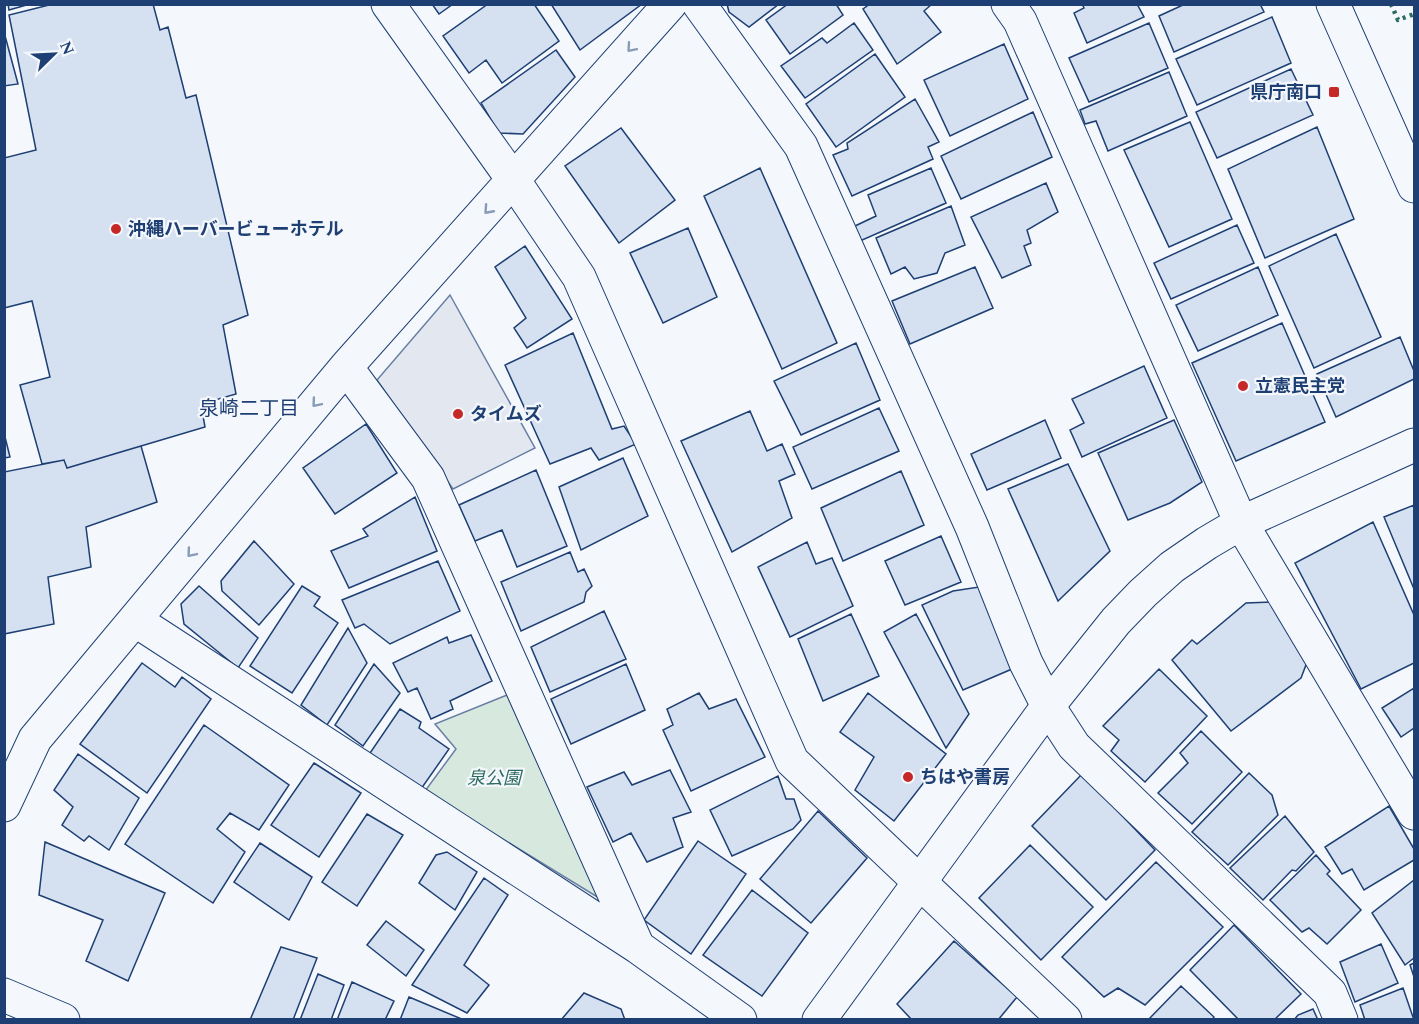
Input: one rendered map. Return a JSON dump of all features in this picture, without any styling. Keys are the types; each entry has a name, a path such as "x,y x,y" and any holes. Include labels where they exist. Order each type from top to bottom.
{"street":[{"path":"388,4 579,277 792,762 1065,1020"},
{"path":"4,805 35,739 346,367 670,4"},
{"path":"699,4 801,146 972,527 1026,663 1048,706 1074,746 1330,993 1341,1020"},
{"path":"1008,4 1020,21 1241,523 1414,813"},
{"path":"1333,4 1414,186"},
{"path":"346,367 428,478 638,947"},
{"path":"819,1020 1048,706 1116,621 1143,592 1172,567 1241,523 1414,445"},
{"path":"135,620 638,947 741,1020"},
{"path":"20,1006 63,1020"}],"green space":[{"name":"泉公園","path":"507,695 599,898 425,791 456,749 435,724"}],"shaded area":[{"name":"タイムズ","path":"450,295 535,448 453,489 377,380"}],"building":[{"path":"8,4 30,4 9,10"},
{"name":"沖縄ハーバービューホテル","path":"53,4 153,4 160,30 168,27 186,98 196,95 248,315 223,325 236,394 201,404 205,427 67,468 64,460 42,464 20,385 50,377 32,301 4,308 4,158 36,150 9,15"},
{"path":"432,4 453,4 439,14"},
{"path":"488,4 534,4 559,41 502,83 486,60 469,73 443,36"},
{"path":"551,4 642,4 580,50"},
{"path":"727,4 779,4 749,27 729,12"},
{"path":"788,4 836,4 843,15 790,54 766,20"},
{"path":"870,4 932,4 924,11 941,32 897,64 863,9"},
{"path":"1082,4 1137,4 1144,17 1087,43 1074,13 1084,8"},
{"path":"1185,4 1260,4 1264,12 1174,52 1159,16"},
{"path":"1272,17 1291,63 1197,105 1176,59"},
{"path":"854,23 873,50 805,98 781,66 822,38 827,43"},
{"path":"1149,23 1168,68 1089,102 1069,58"},
{"path":"4,32 18,84 4,86"},
{"path":"1004,44 1028,99 950,136 924,80"},
{"path":"556,50 575,77 523,134 499,133 481,103"},
{"path":"875,54 905,97 836,147 806,104"},
{"path":"1291,69 1313,115 1217,158 1196,112"},
{"path":"1169,72 1187,116 1108,151 1096,121 1085,124 1080,110"},
{"path":"915,99 939,142 928,147 933,159 852,196 833,155 848,149 847,143"},
{"path":"1033,112 1052,157 961,199 941,156"},
{"path":"1190,122 1232,219 1169,247 1124,150"},
{"path":"1317,127 1354,219 1265,258 1228,169"},
{"path":"621,128 675,200 619,243 565,166"},
{"path":"760,168 837,343 782,369 704,196"},
{"path":"931,168 946,203 860,241 855,226 876,216 868,195"},
{"path":"1046,183 1058,212 1027,230 1031,243 1024,246 1031,265 1002,278 971,217"},
{"path":"951,206 965,245 945,253 937,273 914,279 905,267 891,274 876,238"},
{"path":"1237,225 1254,263 1171,299 1154,263"},
{"path":"688,228 717,297 663,323 630,253"},
{"path":"1336,234 1381,337 1314,368 1269,266"},
{"path":"525,246 572,319 527,348 514,328 526,318 495,267"},
{"path":"975,267 993,308 910,344 892,301"},
{"path":"1258,267 1278,315 1198,351 1176,305"},
{"path":"1282,323 1325,422 1236,461 1192,363"},
{"path":"573,333 612,429 624,426 636,444 599,460 591,448 550,464 505,365"},
{"path":"1400,337 1414,371 1414,379 1336,417 1317,374"},
{"path":"856,343 880,400 801,435 774,381"},
{"path":"1144,366 1167,418 1082,457 1070,430 1084,423 1072,399"},
{"path":"879,408 899,451 812,489 793,447"},
{"path":"750,411 767,451 782,444 795,474 779,481 792,518 732,552 681,441"},
{"path":"1045,420 1061,458 987,490 971,454"},
{"path":"1174,420 1202,482 1170,503 1128,520 1098,453"},
{"path":"366,424 397,473 335,514 303,468"},
{"path":"4,433 10,457 4,458"},
{"path":"141,446 157,502 86,527 91,567 48,577 54,624 4,634 4,472 64,460 67,468"},
{"path":"623,458 648,516 581,550 559,487"},
{"path":"1068,464 1110,551 1058,601 1008,489"},
{"path":"536,470 567,546 517,567 502,530 475,541 459,505"},
{"path":"901,471 924,525 843,561 821,508"},
{"path":"415,497 437,551 349,588 331,551 368,536 363,529"},
{"path":"1414,505 1414,589 1384,517"},
{"path":"1373,522 1414,615 1414,663 1361,689 1295,563"},
{"path":"941,536 961,582 905,605 885,561"},
{"path":"254,541 294,584 259,625 222,591 221,581"},
{"path":"807,542 816,564 832,558 853,606 790,637 758,567"},
{"path":"570,552 578,572 584,569 592,586 586,592 584,602 521,631 501,582"},
{"path":"438,561 460,611 390,644 364,624 355,628 342,600"},
{"path":"199,586 258,638 238,668 184,624 181,604"},
{"path":"302,586 320,597 314,606 338,623 292,693 250,666"},
{"path":"979,587 1012,669 963,690 922,605 953,591"},
{"path":"1273,602 1309,657 1301,678 1231,731 1172,660 1192,640 1197,644 1246,603"},
{"path":"604,611 626,659 550,692 531,647"},
{"path":"851,614 879,676 823,701 798,639"},
{"path":"916,614 969,714 946,748 884,632"},
{"path":"348,628 367,663 327,725 301,705"},
{"path":"471,635 492,681 450,701 453,709 431,719 417,688 408,692 393,663 447,637 449,643"},
{"path":"142,663 175,687 182,677 211,699 147,793 80,744"},
{"path":"374,664 400,693 363,746 335,725"},
{"path":"626,664 645,710 571,744 551,699"},
{"path":"1159,669 1207,716 1145,782 1111,751 1119,740 1103,726"},
{"path":"1414,688 1414,728 1401,737 1382,708"},
{"path":"699,693 709,709 736,699 765,757 691,791 663,730 673,725 667,709"},
{"path":"868,693 946,754 894,821 855,790 874,757 840,732"},
{"path":"400,709 421,722 419,728 449,749 421,789 368,756"},
{"path":"204,725 289,785 259,830 230,813 217,829 245,852 213,903 125,844"},
{"path":"1201,731 1242,772 1192,824 1158,793 1188,763 1180,753"},
{"path":"78,754 139,798 109,850 89,836 84,841 62,825 73,807 54,790"},
{"path":"314,763 361,793 319,857 271,825"},
{"path":"670,770 691,812 673,818 683,847 647,862 631,833 613,842 587,787 624,772 632,785"},
{"path":"1249,773 1272,795 1278,815 1228,865 1192,832"},
{"path":"1082,774 1155,850 1106,900 1032,826"},
{"path":"778,776 786,799 794,799 801,820 793,829 732,856 710,810"},
{"path":"1389,806 1414,849 1414,860 1364,890 1352,869 1342,874 1325,847"},
{"path":"818,811 867,858 811,923 760,879"},
{"path":"367,814 403,835 357,906 322,882"},
{"path":"1285,816 1314,852 1296,871 1292,870 1263,900 1230,868"},
{"path":"698,841 746,874 691,954 644,920"},
{"path":"45,842 165,893 128,981 86,961 103,920 39,895"},
{"path":"260,843 312,877 289,920 234,882"},
{"path":"1030,845 1093,907 1041,960 979,898"},
{"path":"447,852 477,872 455,910 419,883 436,855"},
{"path":"1316,855 1330,871 1327,874 1361,910 1327,944 1309,928 1302,932 1270,900"},
{"path":"1156,862 1223,927 1145,1005 1118,988 1104,997 1062,957"},
{"path":"484,878 508,895 464,965 489,985 467,1013 412,985"},
{"path":"1414,880 1414,958 1405,965 1372,913"},
{"path":"752,890 808,933 762,996 703,955"},
{"path":"386,921 424,950 406,976 367,945"},
{"path":"1234,925 1301,994 1274,1020 1239,1020 1190,970"},
{"path":"954,941 1017,997 998,1020 912,1020 897,1004"},
{"path":"1381,944 1398,983 1355,1002 1340,962"},
{"path":"281,947 317,958 293,1020 250,1020"},
{"path":"1414,963 1414,977 1410,965"},
{"path":"318,974 344,985 331,1020 300,1020"},
{"path":"352,982 394,1001 385,1020 337,1020"},
{"path":"1181,986 1214,1017 1212,1020 1148,1020"},
{"path":"1403,988 1414,1020 1365,1020 1360,1005"},
{"path":"584,993 621,1009 625,1020 561,1020"},
{"path":"409,997 464,1020 400,1020"},
{"path":"1313,1009 1318,1020 1294,1020 1298,1015"}],"hedge":[{"path":"1391,4 1398,20 1414,14"}],"place":[{"name":"県庁南口","path":"1334,92"},
{"name":"沖縄ハーバービューホテル","path":"116,229"},
{"name":"立憲民主党","path":"1243,386"},
{"name":"タイムズ","path":"458,414"},
{"name":"ちはや書房","path":"908,777"}],"district":[{"name":"泉崎二丁目","path":"249,409"}]}
